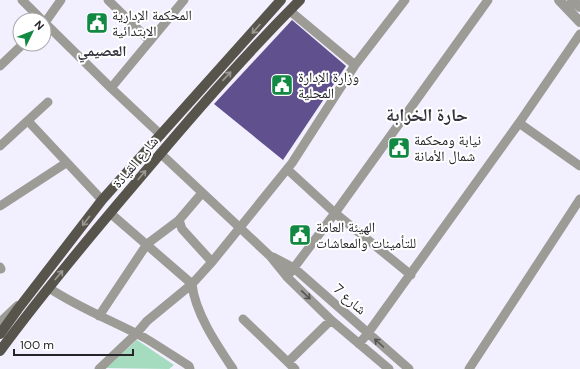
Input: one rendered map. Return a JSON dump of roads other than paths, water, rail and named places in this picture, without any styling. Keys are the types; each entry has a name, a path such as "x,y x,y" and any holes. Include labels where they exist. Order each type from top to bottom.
{"main road":[{"name":"شارع القيادة","path":"0,351 30,302 102,200 281,0"},
{"name":"شارع القيادة","path":"0,334 30,302 49,288 160,153 226,78 300,0"}],"street":[{"path":"22,0 34,12"},
{"path":"52,12 61,0"},
{"path":"108,0 150,41"},
{"path":"111,88 184,0"},
{"path":"99,369 136,334 147,321 192,284 212,262 287,169 355,65 405,0"},
{"path":"287,277 335,213 488,0"},
{"path":"558,0 580,22"},
{"path":"572,0 580,7"},
{"path":"290,11 355,65"},
{"path":"52,30 161,135"},
{"path":"359,344 411,275 519,124 580,34"},
{"path":"0,66 15,52"},
{"path":"0,146 48,102"},
{"path":"28,121 102,200"},
{"path":"519,124 580,166"},
{"name":"شارع 7","path":"160,153 270,256 287,277 331,320 389,369"},
{"path":"0,206 66,163"},
{"path":"287,169 335,213 411,275"},
{"path":"99,316 147,244 179,220 202,193"},
{"path":"469,369 580,199"},
{"path":"110,213 192,284 193,296 213,339 233,369"},
{"path":"179,220 182,230 212,262"},
{"name":"شارع 7","path":"270,256 294,268 409,369"},
{"path":"49,288 63,297 136,334 189,366 190,369"},
{"path":"0,323 14,308 30,302"},
{"path":"0,356 20,329 30,302"},
{"path":"243,319 295,369"},
{"path":"288,362 331,320"}],"place":[{"name":"المحكمة الإدارية الابتدائية","path":"97,23"},
{"name":"وزارة الإدارة المحلية","path":"282,85"},
{"name":"نيابة ومحكمة شمال الأمانة","path":"399,148"},
{"name":"الهيئة العامة للتأمينات والمعاشات","path":"300,235"}],"district":[{"name":"العصيمي","path":"102,51"},
{"name":"حارة الخرابة","path":"427,115"}]}
